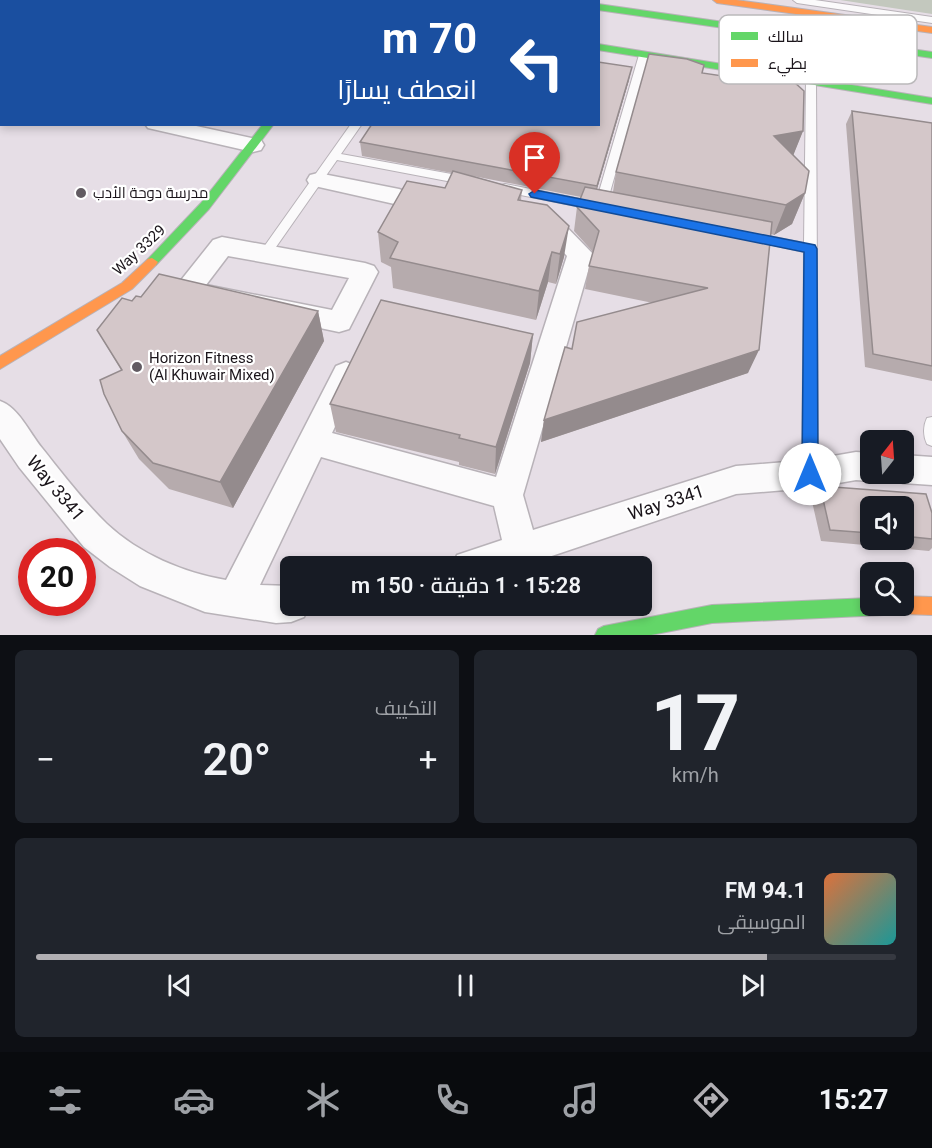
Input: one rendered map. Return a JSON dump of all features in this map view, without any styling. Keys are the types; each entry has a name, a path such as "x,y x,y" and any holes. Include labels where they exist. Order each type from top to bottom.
{"main road":[{"path":"717,0 824,15"},
{"path":"600,7 719,24"},
{"path":"917,28 932,30"},
{"path":"600,47 719,67"},
{"path":"917,53 932,55"},
{"path":"830,84 932,100"},
{"name":"Way 3329","path":"0,363 127,286 177,238 267,126"},
{"path":"914,605 932,606"},
{"path":"604,635 712,614 860,607"}],"street":[{"path":"164,126 253,145"},
{"path":"318,180 399,197"},
{"path":"455,192 542,216 580,254 507,495 522,550"},
{"path":"222,246 265,254 365,272 339,322 187,291 222,246"},
{"path":"235,599 359,347"},
{"name":"Way 3341","path":"0,414 30,457 96,536 152,574 205,594 280,605"},
{"path":"314,441 507,495"},
{"name":"Way 3341","path":"503,556 736,480 810,474 860,466"},
{"path":"914,470 932,471"}],"lane":[{"path":"797,0 898,15"},
{"path":"917,18 932,20"},
{"path":"335,156 607,208 644,55"},
{"path":"810,474 811,84"},
{"path":"265,254 356,126"},
{"path":"741,235 811,249"},
{"path":"932,423 932,439"}],"shaded area":[{"path":"840,0 932,0 932,14"}],"building":[{"path":"649,54 687,59 704,65 702,73 719,75 719,84 796,84 804,91 803,131 774,136 809,171 805,193 786,205 616,172"},
{"path":"600,62 632,67 597,186 360,142 371,126 600,126"},
{"path":"852,111 932,123 932,366 873,354"},
{"path":"453,171 522,190 518,200 547,205 569,226 560,254 552,252 539,291 390,258 398,242 378,232 407,181 445,188"},
{"path":"585,187 772,222 759,350 544,420 565,347 572,349 577,322 708,288 589,266 599,231 577,207"},
{"path":"159,274 318,311 220,482 153,463 122,431 104,394 100,380 122,370 97,330 122,298 132,301 136,296 141,297"},
{"path":"381,300 533,334 496,447 459,438 460,435 330,404"},
{"path":"820,486 926,494 932,513 932,539 914,537 914,496 860,496 860,532 830,530"}],"traffic: fast":[{"path":"600,7 719,24"},
{"path":"600,47 719,67"},
{"path":"917,53 932,55"},
{"path":"827,84 932,101"},
{"path":"152,262 205,206 267,126"},
{"path":"604,635 712,614 860,607"}],"traffic: slow":[{"path":"717,0 824,15"},
{"path":"917,28 932,30"},
{"path":"0,363 127,286 152,262"},
{"path":"914,605 932,606"}],"place":[{"name":"مدرسة دوحة الأدب","path":"81,193"},
{"name":"Horizon Fitness (Al Khuwair Mixed)","path":"137,367"}],"route":[{"path":"535,194 811,249 810,474"}]}
